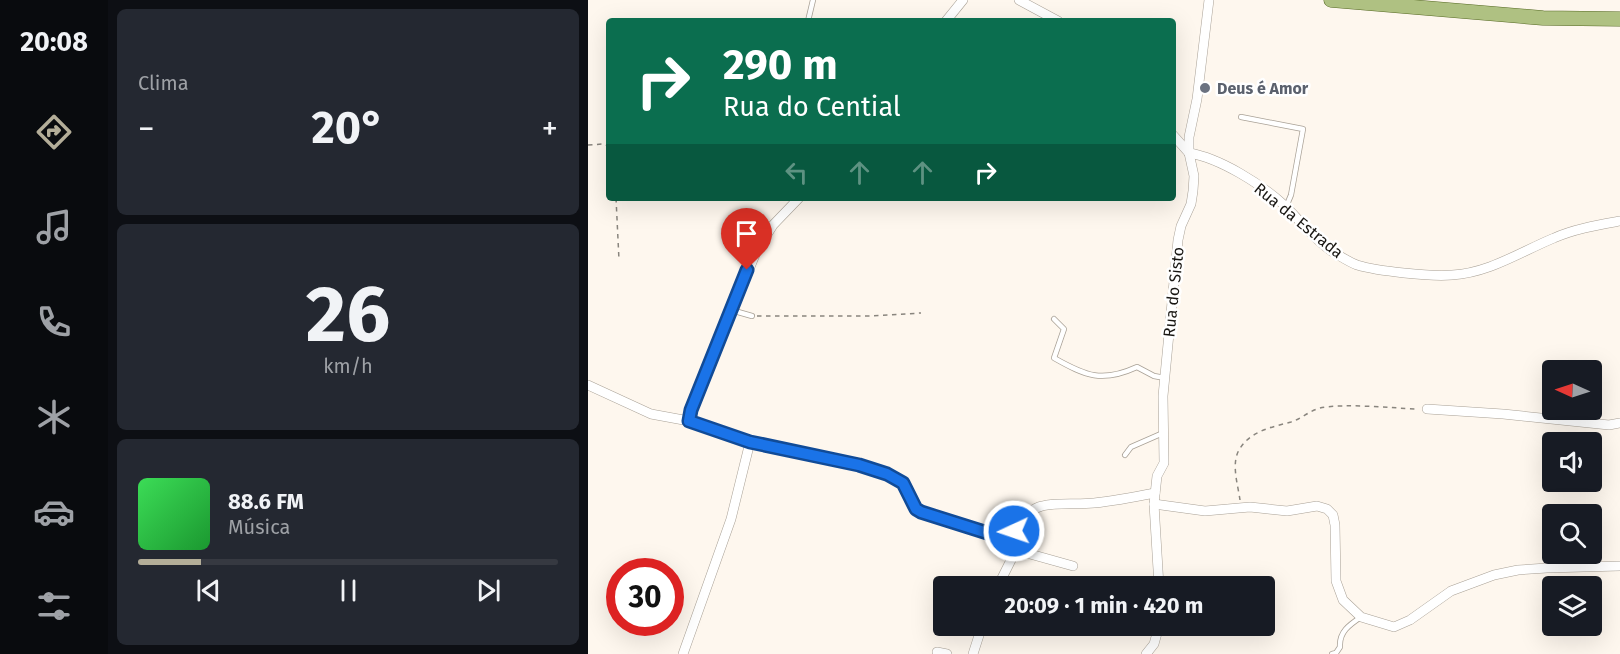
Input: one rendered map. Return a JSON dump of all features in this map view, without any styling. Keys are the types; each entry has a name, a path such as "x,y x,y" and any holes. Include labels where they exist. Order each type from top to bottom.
{"main road":[{"path":"1331,0 1543,18 1620,19"}],"street":[{"path":"948,18 963,0"},
{"path":"1019,0 1052,18"},
{"name":"Rua do Sisto","path":"1159,576 1154,504 1158,476 1164,463 1165,378 1178,240 1181,226 1191,204 1193,191 1194,176 1189,153 1189,137 1197,99 1209,0"},
{"path":"1176,138 1189,153"},
{"name":"Rua da Estrada","path":"1189,153 1200,155 1243,176 1269,192 1304,228 1331,251 1357,265 1400,272 1451,276 1475,272 1501,263 1557,236 1600,224 1620,222"},
{"path":"689,421 691,410 747,270 773,225 796,201"},
{"path":"589,388 651,414 689,421 750,442 859,465 887,474 903,483 916,509 921,512 997,536 1010,534 1028,514 1042,506 1096,503 1155,493"},
{"path":"1427,409 1609,425 1620,423"},
{"path":"683,654 731,519 750,442"},
{"path":"1154,504 1205,511 1262,507 1287,511 1317,506 1327,509 1333,515 1335,525 1336,581 1343,600 1361,617 1394,627 1410,620 1451,591 1494,575 1518,570 1620,566"},
{"path":"1003,576 1016,550 1010,534"},
{"path":"1016,550 1072,566"},
{"path":"973,654 979,636"},
{"path":"1146,654 1154,644 1156,636"},
{"path":"937,652 947,654"}],"lane":[{"path":"809,18 813,0"},
{"path":"1241,117 1303,129 1292,195 1286,207"},
{"path":"731,310 752,316"},
{"path":"1054,320 1064,329 1054,358 1082,374 1104,376 1121,374 1137,367 1154,376 1165,378"},
{"path":"1125,455 1131,447 1163,433"},
{"path":"1332,654 1336,653 1340,647 1340,638 1343,633 1361,617"}],"path":[{"path":"588,145 606,145"},
{"path":"616,201 619,260"},
{"path":"752,316 870,316 921,313"},
{"path":"1241,508 1235,462 1239,449 1260,430 1297,420 1318,408 1427,409"}],"place":[{"name":"Deus é Amor","path":"1205,88"}],"route":[{"path":"747,270 691,410 689,421 750,442 859,465 887,474 903,483 912,503 921,512 997,536 1004,536 1014,531"}]}
